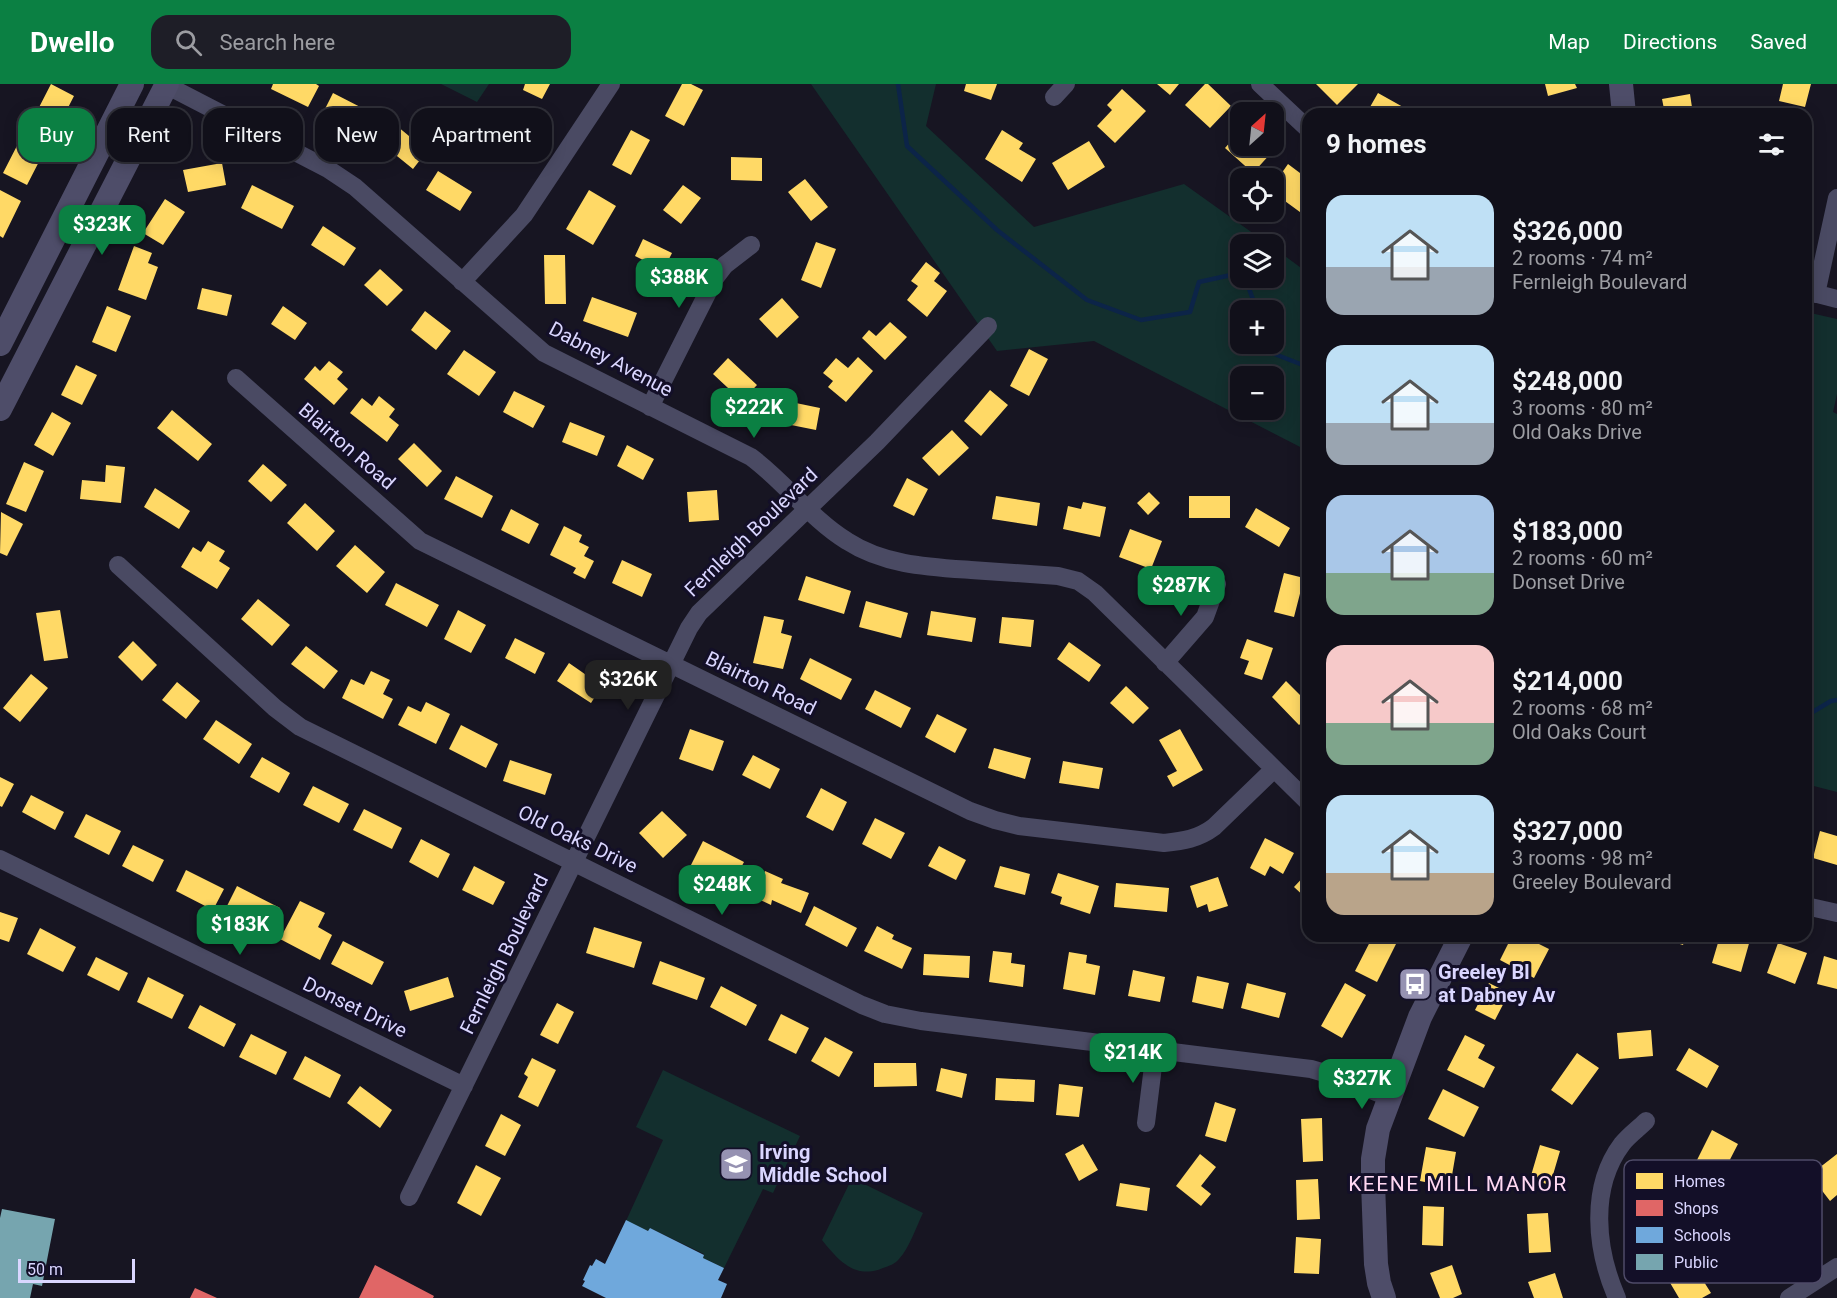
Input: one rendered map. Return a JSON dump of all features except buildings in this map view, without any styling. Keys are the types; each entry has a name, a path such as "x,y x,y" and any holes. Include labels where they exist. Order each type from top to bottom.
{"street":[{"path":"0,344 132,84"},
{"path":"0,409 166,84"},
{"name":"Dabney Avenue","path":"166,84 328,170 355,187 544,353 751,457 770,471 808,509 846,541 893,561 924,567 1058,576 1078,581 1095,592 1302,796"},
{"path":"462,282 524,214 611,84"},
{"path":"1260,84 1302,123"},
{"path":"1621,84 1623,108"},
{"path":"1812,289 1837,198"},
{"path":"650,407 715,278 725,265 751,245"},
{"path":"1812,293 1837,299"},
{"name":"Fernleigh Boulevard","path":"409,1197 689,628 699,613 878,442 988,326"},
{"name":"Blairton Road","path":"236,378 420,541 970,811 1019,826 1164,843 1188,841 1205,834 1214,827 1274,769"},
{"name":"Old Oaks Drive","path":"118,565 275,708 300,727 862,1005 885,1014 921,1021 1311,1070 1335,1076 1389,1097"},
{"path":"1165,663 1205,617 1217,584"},
{"name":"Donset Drive","path":"0,859 464,1086"},
{"path":"1812,907 1837,913"},
{"path":"1384,1298 1376,1264 1373,1159 1378,1129 1420,1017 1458,942"},
{"path":"1146,1123 1155,1050"},
{"path":"1617,1298 1602,1252 1599,1217 1601,1197 1612,1159 1624,1142 1646,1121"},
{"path":"1822,1277 1837,1267"},
{"path":"1789,1298 1812,1283"}],"green space":[{"path":"441,84 489,84 477,102"},
{"path":"811,84 936,84 926,126 1034,227 1184,184 1230,217 1230,222 1237,222 1254,234 1230,234 1230,288 1284,288 1284,255 1302,269 1302,448 1248,420 1284,420 1284,366 1230,366 1230,411 1094,341 997,351"},
{"path":"1812,313 1837,319 1837,394 1833,412 1837,414 1837,792 1812,786"},
{"path":"663,1070 800,1136 773,1193 763,1189 724,1268 703,1258 704,1254 650,1228 648,1231 626,1221 663,1140 636,1127"},
{"path":"852,1178 923,1213 910,1243 892,1265 873,1271 856,1270 841,1261 822,1240"}],"waterway":[{"path":"898,84 907,146 997,230 1087,300 1141,320 1190,312 1199,282 1230,275"},
{"path":"1249,288 1253,300"},
{"path":"1275,354 1302,365"},
{"path":"1812,712 1837,700"}],"place":[{"name":"Greeley Bl at Dabney Av","path":"1415,984"},
{"name":"Irving Middle School","path":"736,1164"}],"district":[{"name":"KEENE MILL MANOR","path":"1458,1184"}]}
